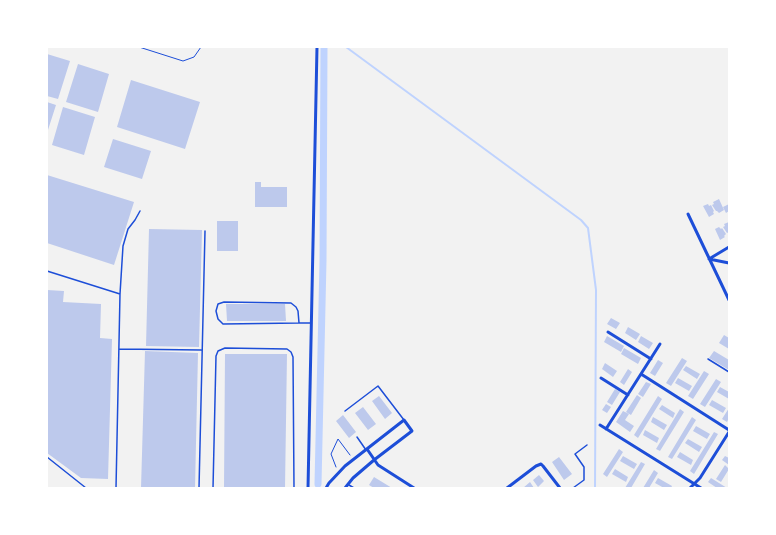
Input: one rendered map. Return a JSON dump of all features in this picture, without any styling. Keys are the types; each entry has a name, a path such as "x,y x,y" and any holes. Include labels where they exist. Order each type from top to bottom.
{"street":[{"path":"308,488 317,47"},
{"path":"688,214 729,300"},
{"path":"709,259 729,247"},
{"path":"709,259 729,263"},
{"path":"608,332 651,359"},
{"path":"606,429 660,344"},
{"path":"641,374 729,431 700,478 690,488"},
{"path":"601,378 628,395"},
{"path":"326,488 340,471 404,420 412,431 374,460 345,488"},
{"path":"600,425 701,488"},
{"path":"366,450 378,465 414,488"},
{"path":"507,488 539,464 543,466 560,488"}],"lane":[{"path":"116,488 120,294 123,246 128,229 140,211"},
{"path":"199,488 205,231"},
{"path":"47,271 120,294"},
{"path":"299,323 298,311 291,303 224,302 218,304 216,311 218,319 224,324 311,323"},
{"path":"213,488 216,356 218,351 225,348 287,349 291,352 294,358 294,488"},
{"path":"119,349 202,350"},
{"path":"708,359 729,372"},
{"path":"345,411 378,386 404,420"},
{"path":"357,437 366,450"},
{"path":"572,488 584,480 584,467 575,454 587,445"},
{"path":"47,457 86,488"},
{"path":"348,484 354,488"}],"path":[{"path":"139,47 183,61 194,57 201,47"},
{"path":"336,467 331,454 338,439 350,454"}],"building":[{"path":"47,54 70,61 58,99 47,96"},
{"path":"78,64 109,74 98,112 66,102"},
{"path":"131,80 200,102 185,149 117,127"},
{"path":"47,102 56,105 47,133"},
{"path":"63,107 95,117 84,155 52,145"},
{"path":"113,139 151,151 142,179 104,167"},
{"path":"47,175 134,202 114,265 47,243"},
{"path":"255,182 261,182 261,187 287,187 287,207 255,207"},
{"path":"719,199 724,210 719,213 712,205 714,204 713,202"},
{"path":"708,204 709,206 711,205 714,211 714,214 709,217 703,206"},
{"path":"729,204 729,211 726,213 723,207"},
{"path":"217,221 238,221 238,251 217,251"},
{"path":"729,222 729,232 727,233 723,227 725,226 724,224"},
{"path":"719,227 721,229 722,228 726,234 724,236 725,237 720,240 715,229"},
{"path":"149,229 202,230 199,347 146,346"},
{"path":"47,290 64,291 63,302 101,304 100,338 112,339 108,479 81,478 47,453"},
{"path":"226,304 285,304 286,321 227,321"},
{"path":"611,318 620,323 616,329 607,324"},
{"path":"628,327 640,334 636,340 625,333"},
{"path":"724,335 729,338 729,349 719,343"},
{"path":"607,336 624,346 621,352 604,342"},
{"path":"641,336 653,343 649,349 638,342"},
{"path":"624,348 641,358 638,364 621,354"},
{"path":"145,351 198,353 195,488 141,488"},
{"path":"714,351 729,360 729,370 709,358"},
{"path":"225,354 287,354 285,488 224,488"},
{"path":"682,358 687,361 671,386 666,383"},
{"path":"658,360 663,363 655,376 650,373"},
{"path":"605,363 617,371 613,377 602,369"},
{"path":"686,366 700,374 697,379 683,370"},
{"path":"628,369 632,372 624,385 620,382"},
{"path":"704,371 709,374 693,399 688,396"},
{"path":"678,378 692,386 689,391 675,383"},
{"path":"716,379 721,382 705,407 700,404"},
{"path":"646,382 651,384 643,397 638,394"},
{"path":"720,387 729,392 729,399 717,392"},
{"path":"615,389 620,392 612,405 607,402"},
{"path":"637,395 641,398 631,415 626,412"},
{"path":"379,396 392,413 385,419 372,401"},
{"path":"658,396 662,399 638,438 634,435"},
{"path":"712,400 726,408 723,413 709,405"},
{"path":"606,404 611,407 607,413 602,410"},
{"path":"662,405 675,413 673,418 659,409"},
{"path":"363,407 376,424 368,430 355,413"},
{"path":"729,408 729,418 727,422 722,419"},
{"path":"680,409 684,412 660,451 656,449"},
{"path":"623,411 629,414 625,420 634,426 630,432 616,422"},
{"path":"343,415 356,432 349,438 336,421"},
{"path":"653,417 667,425 664,430 651,422"},
{"path":"692,417 696,420 672,459 668,457"},
{"path":"696,426 710,434 707,439 693,431"},
{"path":"645,430 659,438 657,443 643,435"},
{"path":"714,432 718,434 694,474 690,471"},
{"path":"688,439 702,447 699,452 685,443"},
{"path":"619,449 623,452 607,477 603,474"},
{"path":"680,452 693,460 691,465 677,457"},
{"path":"623,456 637,464 634,469 620,461"},
{"path":"725,456 729,458 729,465 722,460"},
{"path":"559,457 572,474 564,480 552,462"},
{"path":"641,462 645,464 631,488 625,488"},
{"path":"725,465 729,469 721,482 716,479"},
{"path":"615,469 628,477 626,482 612,474"},
{"path":"654,470 658,473 649,488 643,488"},
{"path":"539,475 544,481 538,487 533,480"},
{"path":"374,477 392,488 374,488 369,485"},
{"path":"658,478 672,486 671,488 664,488 655,483"},
{"path":"711,478 727,488 717,488 708,482"},
{"path":"530,482 534,488 523,488"}],"waterway":[{"path":"318,484 323,261 324,47"},
{"path":"346,47 581,220 588,228 596,290 595,488"}]}
